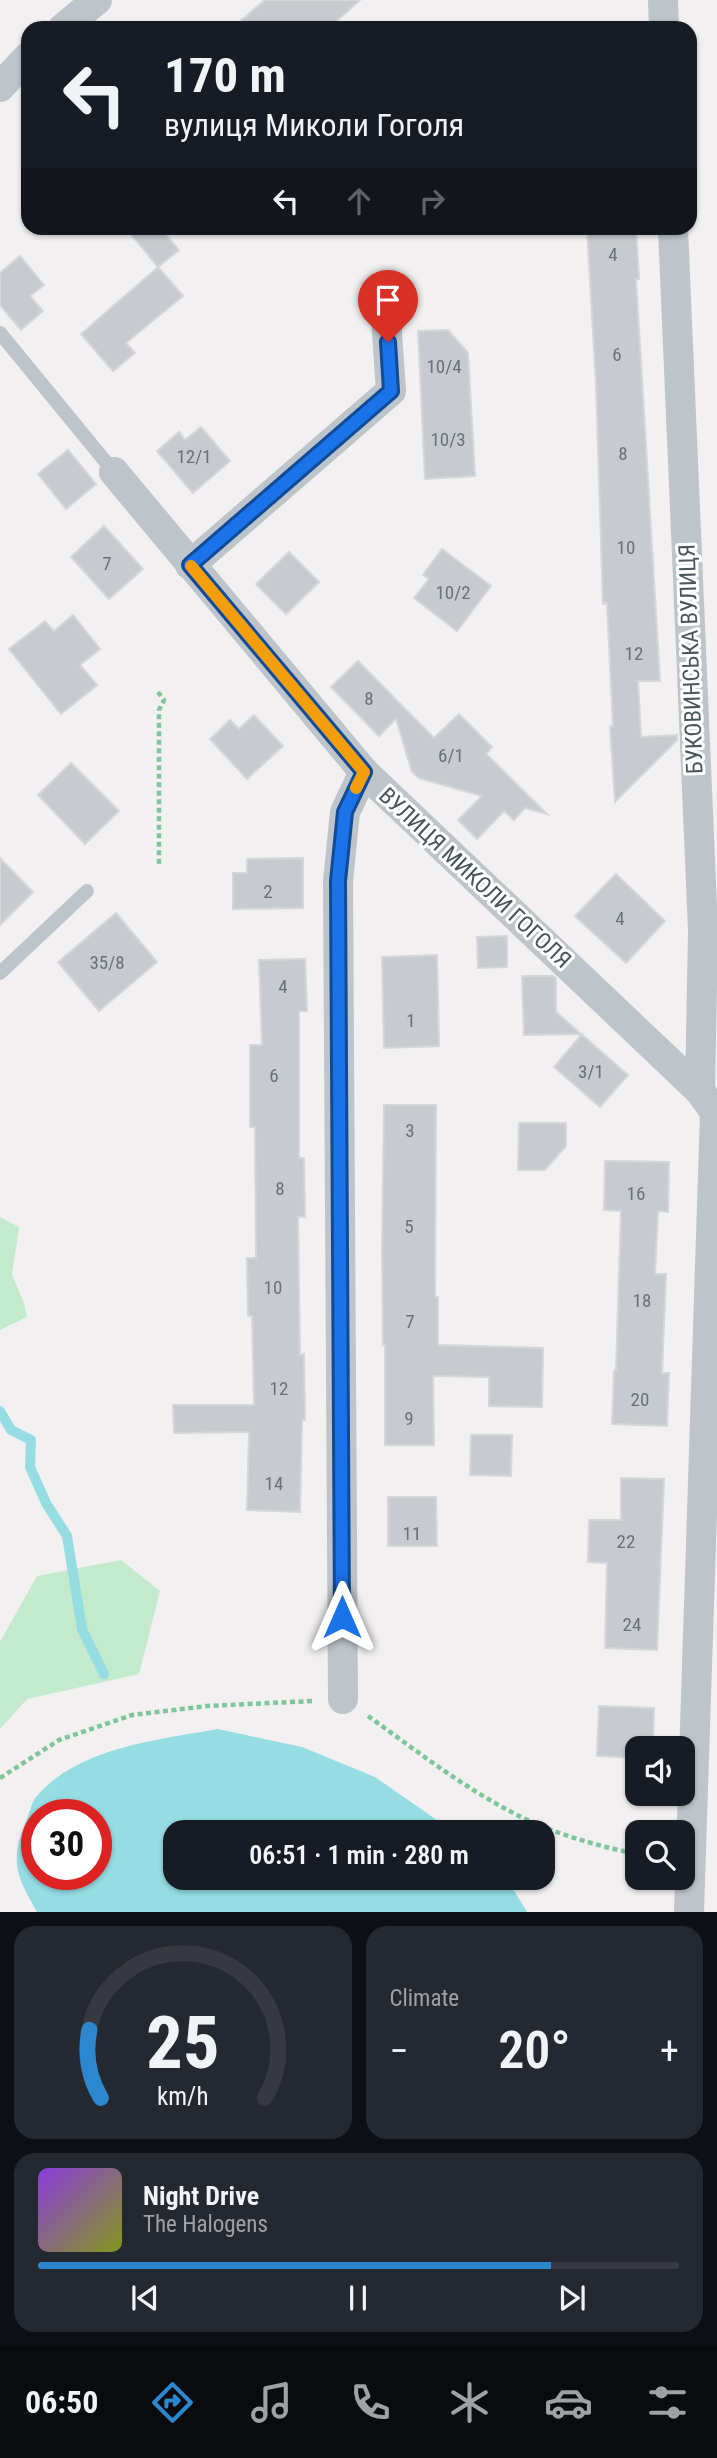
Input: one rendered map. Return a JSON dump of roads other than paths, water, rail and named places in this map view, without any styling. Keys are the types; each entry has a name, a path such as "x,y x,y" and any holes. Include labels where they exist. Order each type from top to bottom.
{"street":[{"path":"72,21 97,0"},
{"path":"663,0 664,21"},
{"path":"0,87 21,64"},
{"name":"БУКОВИНСЬКА ВУЛИЦЯ","path":"673,235 711,1107 689,1912"},
{"path":"190,565 391,391 387,318"},
{"name":"ВУЛИЦЯ МИКОЛИ ГОГОЛЯ","path":"114,472 364,772 711,1107"},
{"path":"343,1699 338,881 345,812 364,772"}],"lane":[{"name":"ВУЛИЦЯ МИКОЛИ ГОГОЛЯ","path":"0,333 114,472"},
{"path":"0,973 87,891"}],"water":[{"path":"218,1729 302,1747 375,1777 437,1820 163,1820 163,1890 513,1890 527,1912 37,1912 25,1890 112,1890 112,1799 35,1799 36,1797 53,1780 74,1767 96,1756 145,1742"},
{"path":"21,1836 21,1882 17,1859"}],"waterway":[{"path":"0,1411 11,1430 31,1440 30,1467 46,1503 67,1536 82,1629 104,1674"}]}
